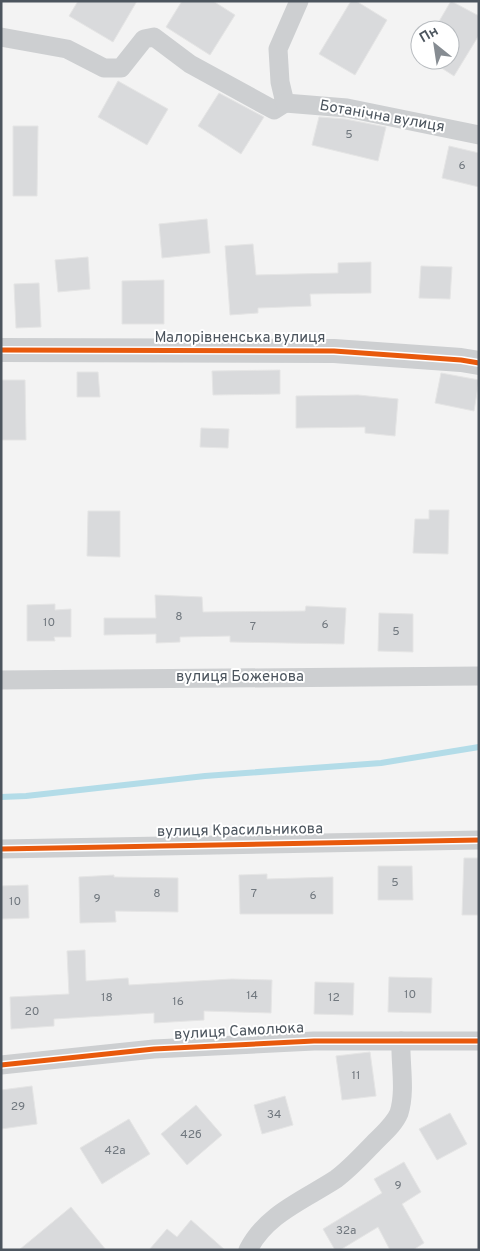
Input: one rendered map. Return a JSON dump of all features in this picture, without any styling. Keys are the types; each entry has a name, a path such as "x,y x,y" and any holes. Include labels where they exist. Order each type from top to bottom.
{"street":[{"path":"285,103 280,82 278,49 299,1"},
{"name":"Ботанічна вулиця","path":"1,37 67,49 104,68 122,68 144,39 154,37 190,64 274,110 285,103 347,108 479,135"},
{"name":"Малорівненська вулиця","path":"1,350 334,351 461,360 479,364"},
{"name":"вулиця Боженова","path":"1,680 479,676"},
{"name":"вулиця Красильникова","path":"1,849 479,840"},
{"name":"вулиця Самолюка","path":"1,1065 154,1049 314,1041 479,1041"},
{"path":"248,1250 268,1223 288,1207 336,1178 388,1129 398,1114 402,1092 401,1041"}],"building":[{"path":"78,1 137,1 113,42 69,16"},
{"path":"182,1 213,1 235,15 210,55 166,27"},
{"path":"351,1 356,1 387,20 355,75 319,54"},
{"path":"451,1 479,16 479,35 460,66 460,20 440,20"},
{"path":"445,70 458,70 454,76"},
{"path":"118,81 168,109 147,145 98,117"},
{"path":"219,93 264,117 241,154 198,126"},
{"path":"319,117 345,119 386,127 378,161 312,145"},
{"path":"13,126 38,126 37,196 13,196"},
{"path":"449,146 479,153 479,187 442,178"},
{"path":"207,219 210,253 162,258 159,224"},
{"path":"253,244 256,275 338,273 338,263 371,262 371,293 310,294 311,306 258,308 258,313 230,315 225,246"},
{"path":"88,257 90,289 58,292 55,260"},
{"path":"421,266 452,267 450,299 419,298"},
{"path":"164,280 164,324 122,324 122,281"},
{"path":"39,283 41,327 16,328 14,284"},
{"path":"280,370 280,394 213,395 212,371"},
{"path":"77,372 98,372 100,397 77,397"},
{"path":"441,373 479,380 474,411 435,403"},
{"path":"1,380 25,380 26,440 1,440"},
{"path":"358,395 398,399 395,436 365,433 365,427 296,428 296,396"},
{"path":"201,428 229,429 228,448 200,447"},
{"path":"429,510 449,510 448,554 413,553 415,519 429,519"},
{"path":"88,511 120,511 120,557 87,556"},
{"path":"155,595 202,597 203,612 305,611 306,606 346,608 344,644 230,642 230,636 180,637 180,642 156,643 156,634 104,635 104,618 156,618"},
{"path":"55,604 55,610 71,609 71,637 54,637 55,641 27,641 27,605"},
{"path":"379,613 413,614 413,652 378,651"},
{"path":"464,858 479,858 479,915 462,915"},
{"path":"378,866 412,866 413,900 378,900"},
{"path":"267,874 267,879 333,877 333,914 240,914 239,875"},
{"path":"114,875 114,877 178,878 178,912 115,911 116,922 80,923 79,877"},
{"path":"28,885 29,918 1,919 1,886"},
{"path":"85,950 86,981 128,978 129,985 232,979 272,980 271,1013 204,1011 204,1020 154,1023 154,1013 54,1019 54,1026 11,1029 10,997 69,994 67,951"},
{"path":"389,977 432,978 431,1013 388,1012"},
{"path":"315,982 354,983 353,1015 314,1014"},
{"path":"370,1052 376,1096 342,1100 336,1056"},
{"path":"32,1086 37,1124 1,1129 1,1090"},
{"path":"285,1096 293,1125 262,1134 254,1105"},
{"path":"196,1105 222,1135 187,1165 161,1134"},
{"path":"450,1113 467,1144 437,1160 419,1129"},
{"path":"129,1119 150,1154 102,1184 80,1148"},
{"path":"404,1162 421,1192 402,1204 424,1243 413,1250 390,1250 378,1227 340,1250 335,1250 323,1229 382,1193 374,1179"},
{"path":"71,1207 106,1250 19,1250"},
{"path":"191,1220 225,1250 149,1250 167,1229 177,1237"}],"waterway":[{"path":"1,797 26,796 205,776 381,763 479,747"}],"cycle path":[{"path":"1,350 334,351 461,360 479,363"},
{"path":"1,849 479,840"},
{"path":"1,1065 154,1049 314,1041 479,1041"}]}
